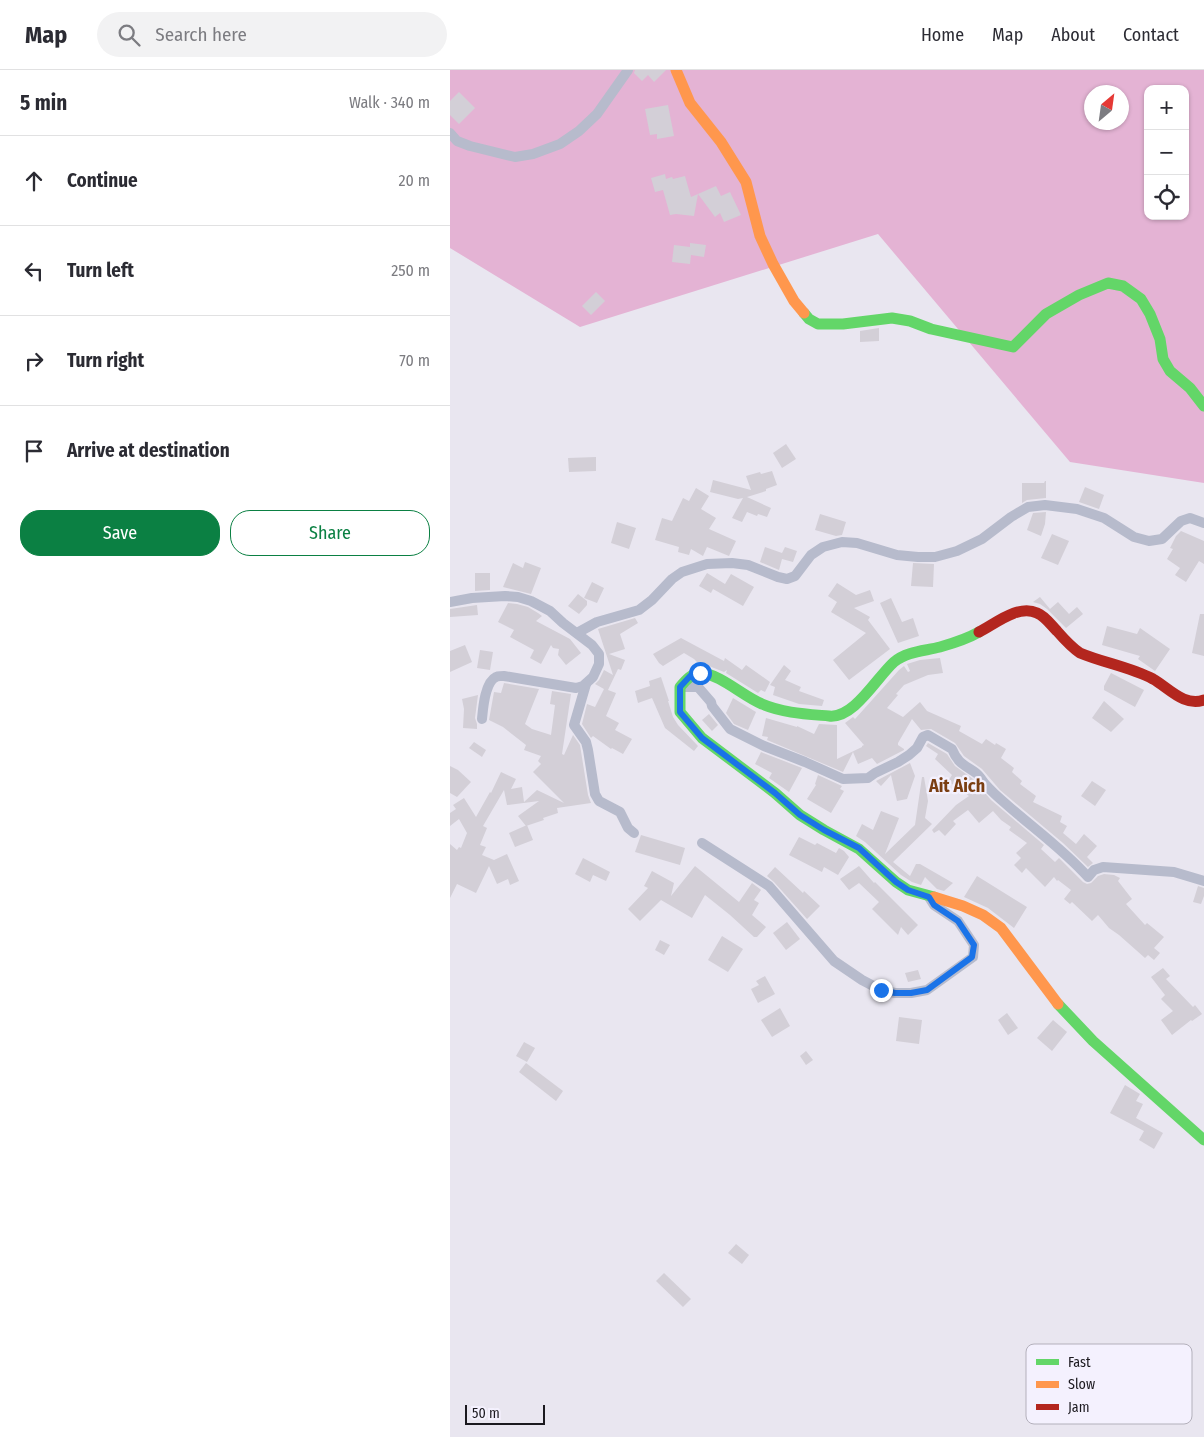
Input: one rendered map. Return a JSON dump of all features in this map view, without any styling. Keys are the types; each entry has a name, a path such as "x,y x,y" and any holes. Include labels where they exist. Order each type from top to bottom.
{"main road":[{"path":"676,70 690,103 721,142 746,182 760,236 794,301 809,319 818,324 843,324 892,318 910,321 930,329 1013,347 1046,314 1079,295 1108,283 1123,286 1140,299 1150,314 1160,339 1163,359 1170,371 1190,388 1204,406"},
{"path":"1204,700 1197,703 1189,702 1156,680 1084,654 1070,644 1041,615 1029,610 1017,612 964,640 912,652 904,656 893,663 850,708 834,716 787,712 756,702 710,674 692,674 680,687 680,712 702,738 775,793 800,815 859,848 896,882 908,890 963,906 1001,928 1063,1011 1093,1041 1204,1140"}],"street":[{"path":"450,133 458,140 470,146 515,157 533,154 560,144 579,131 597,114 628,70"},
{"path":"577,633 597,622 639,610 682,572 707,564 732,563 748,565 787,579 795,576 811,555 823,546 842,542 857,543 897,555 935,557 957,551 982,539 1028,507 1045,505 1077,510 1104,518 1134,537 1149,541 1162,539 1180,521 1190,518 1204,523"},
{"path":"450,602 472,598 505,596 531,601 550,611 592,645 599,654 599,664 593,677 584,686 576,688 496,676 486,692 482,719"},
{"path":"586,684 574,724 586,742 595,794 599,801 620,812 628,828 634,833"},
{"path":"680,687 698,687 730,729 764,746 806,762 843,780 868,778 875,772 909,755 917,748 923,737 928,735 952,749 956,758 962,764 976,774 1032,827 1067,855 1088,877 1094,870 1103,866 1174,872 1204,880"},
{"path":"702,843 769,886 834,961 881,990 895,993 927,990 972,957 974,945 958,921 934,905 929,897"}],"shaded area":[{"path":"450,70 1204,70 1204,483 1070,462 878,234 580,327 450,248"}],"building":[{"path":"635,70 666,70 654,82 648,75 642,81 634,73"},
{"path":"459,92 475,108 459,124 450,115 450,101"},
{"path":"668,105 674,136 657,139 657,134 650,135 645,109"},
{"path":"665,174 666,179 685,176 691,197 698,194 694,216 670,215 663,190 655,192 651,178"},
{"path":"716,186 721,196 730,192 741,215 724,222 720,213 715,217 698,194"},
{"path":"690,243 706,245 704,257 691,255 690,264 672,262 674,245 690,247"},
{"path":"596,292 605,301 591,315 582,306"},
{"path":"879,328 879,341 860,342 860,331"},
{"path":"786,444 796,459 782,468 773,453"},
{"path":"596,457 596,471 569,472 568,458"},
{"path":"772,471 777,485 747,497 771,508 767,517 747,512 742,522 732,518 743,498 738,499 710,492 713,480 751,490 746,476"},
{"path":"1045,481 1046,498 1027,500 1022,503 1022,483 1044,483"},
{"path":"1085,487 1104,495 1099,509 1079,502"},
{"path":"696,488 709,496 701,509 716,518 709,529 736,541 729,556 707,547 703,556 691,549 689,555 678,552 679,547 655,540 662,518 672,521 683,498 689,501"},
{"path":"1046,512 1041,536 1027,530 1033,513"},
{"path":"820,514 846,522 842,535 836,536 815,530"},
{"path":"617,522 636,528 629,549 611,543"},
{"path":"1181,531 1204,541 1204,564 1199,561 1186,582 1175,575 1180,568 1167,559 1173,549 1170,548 1176,536"},
{"path":"1052,534 1069,541 1058,565 1041,558"},
{"path":"765,547 782,553 785,547 797,551 793,562 782,559 779,570 760,562"},
{"path":"525,562 541,568 531,594 503,587 513,563 523,568"},
{"path":"913,563 934,564 933,587 911,586"},
{"path":"475,573 490,573 490,590 475,591"},
{"path":"707,573 725,584 731,574 754,587 743,606 713,589 711,593 699,586"},
{"path":"592,582 604,588 597,603 584,598"},
{"path":"837,583 856,595 870,590 874,601 854,608 870,617 868,620 890,649 849,680 833,660 866,633 831,612 837,602 828,596"},
{"path":"578,594 587,601 587,605 579,614 568,606"},
{"path":"1040,597 1050,609 1058,602 1069,614 1077,607 1083,614 1066,628 1047,609 1033,602"},
{"path":"891,598 902,622 913,618 919,636 898,643 880,603"},
{"path":"508,603 528,607 538,613 542,616 536,621 570,639 581,653 566,665 558,655 559,649 553,648 551,645 541,664 530,658 534,650 510,637 514,630 498,622"},
{"path":"477,605 478,615 450,617 450,609"},
{"path":"1200,614 1204,614 1204,656 1192,653"},
{"path":"635,618 638,623 620,634 625,649 609,654 625,660 621,670 618,669 608,690 616,693 606,716 619,723 615,730 632,739 623,754 611,749 593,736 591,738 582,724 587,704 595,707 604,689 595,684 604,670 613,675 598,629"},
{"path":"1107,626 1137,634 1140,628 1170,649 1155,671 1138,659 1140,656 1102,645"},
{"path":"681,638 724,661 725,658 742,670 746,665 770,682 765,692 761,690 758,693 726,673 727,670 724,672 699,664 684,653 663,666 659,663 653,654"},
{"path":"465,645 472,662 450,672 450,651"},
{"path":"480,650 493,652 490,670 477,668"},
{"path":"940,658 943,673 928,675 904,685 887,708 903,717 920,702 927,711 961,726 959,731 982,744 986,739 1006,749 1001,758 1014,768 1012,772 1022,781 1020,784 1036,796 1033,802 1062,816 1060,822 1067,826 1063,833 1076,844 1084,834 1097,846 1087,857 1093,863 1088,867 1063,843 1000,790 982,769 964,756 955,743 931,729 921,730 912,719 898,743 904,750 877,764 872,758 858,764 853,752 843,772 767,740 768,737 762,736 766,718 797,726 814,734 819,724 837,725 837,759 864,745 845,723 853,717 855,719 899,670 904,666 908,672 910,671 907,664 920,660"},
{"path":"784,665 791,671 785,680 801,687 799,691 824,700 822,706 799,704 773,695 775,687 770,685"},
{"path":"1111,673 1144,690 1135,707 1104,690 1104,686"},
{"path":"661,677 673,717 698,746 694,751 665,728 652,698 638,703 635,691 650,686 649,681"},
{"path":"504,683 539,689 525,724 532,729 551,735 555,705 550,704 552,691 571,694 562,754 564,755 573,735 580,745 591,803 557,808 558,813 526,826 518,816 539,801 507,805 504,790 483,826 487,828 480,845 486,847 482,855 494,860 507,854 519,881 510,885 508,879 497,884 489,866 476,893 457,884 450,898 450,844 457,850 459,847 461,848 467,833 459,819 450,826 450,813 456,809 453,805 464,798 476,817 501,772 516,779 511,789 522,787 524,802 537,790 564,803 533,772 541,764 538,761 541,756 524,750 526,745 503,727 489,720 494,692 501,693"},
{"path":"478,695 475,718 477,729 463,728 464,709 462,699"},
{"path":"733,698 756,712 748,730 734,724 726,713"},
{"path":"1104,701 1124,719 1111,732 1092,718"},
{"path":"709,714 718,725 712,731 702,720"},
{"path":"474,742 486,750 482,757 469,748"},
{"path":"928,743 947,754 955,766 973,779 991,800 1044,845 1041,849 1055,862 1059,858 1083,882 1091,883 1098,876 1104,874 1120,878 1118,881 1132,899 1126,904 1145,925 1147,923 1164,937 1154,948 1160,953 1154,960 1148,955 1145,958 1109,928 1098,915 1092,921 1072,902 1070,904 1064,899 1071,890 1054,877 1045,887 1026,868 1022,873 1014,865 1021,858 1016,853 1027,843 1009,830 1011,827 993,811 979,823 968,810 953,821 956,824 945,836 939,830 934,833 932,830 956,805 969,796 948,781 952,775 935,759 938,754 926,746"},
{"path":"761,752 802,768 789,792 769,778 772,773 755,764"},
{"path":"910,763 915,776 907,799 897,801 891,775 881,786 876,781"},
{"path":"450,766 458,770 471,782 457,797 450,793"},
{"path":"818,775 842,786 840,789 844,791 831,813 807,799 816,785"},
{"path":"922,777 924,777 928,801 925,818 932,824 893,862 910,876 916,864 920,864 953,883 944,891 937,889 925,877 921,885 912,882 901,875 856,836 862,824 873,830 881,811 899,818 885,854 915,825"},
{"path":"1092,781 1106,790 1095,806 1081,796"},
{"path":"527,825 533,840 515,847 509,833"},
{"path":"641,835 685,848 680,865 635,852"},
{"path":"799,837 815,845 817,843 836,853 839,848 844,851 849,857 838,875 824,867 822,872 789,855"},
{"path":"583,858 610,872 606,881 593,875 590,882 575,874"},
{"path":"695,866 739,902 752,883 761,890 754,900 759,903 752,915 766,927 757,937 754,937 705,895 692,918 661,900 640,921 628,909 648,888 644,886 652,871 674,883 671,896"},
{"path":"859,866 918,925 908,935 901,927 898,935 872,909 879,902 859,883 849,890 840,879"},
{"path":"775,867 820,906 807,919 767,876"},
{"path":"977,876 1027,907 1014,928 988,908 964,897"},
{"path":"1198,886 1204,888 1201,904 1193,902"},
{"path":"787,922 800,939 786,950 773,933"},
{"path":"722,936 743,949 728,972 708,960"},
{"path":"660,940 670,945 664,955 655,950"},
{"path":"1163,968 1170,976 1166,979 1193,1007 1195,1005 1202,1014 1172,1035 1161,1020 1173,1011 1161,999 1165,995 1151,977"},
{"path":"918,970 921,979 908,982 905,973"},
{"path":"765,976 775,994 758,1003 751,989 759,985 756,981"},
{"path":"780,1008 790,1026 772,1037 761,1020"},
{"path":"1007,1013 1018,1028 1008,1035 998,1020"},
{"path":"899,1017 922,1020 919,1044 896,1041"},
{"path":"1053,1020 1067,1032 1052,1051 1037,1038"},
{"path":"524,1042 535,1048 527,1062 516,1056"},
{"path":"806,1051 813,1060 806,1065 800,1056"},
{"path":"526,1063 563,1091 556,1101 519,1072"},
{"path":"1125,1085 1140,1094 1136,1101 1143,1104 1136,1118 1163,1133 1154,1149 1139,1140 1144,1131 1110,1113"},
{"path":"736,1244 749,1255 742,1264 728,1253"},
{"path":"664,1273 691,1299 683,1307 656,1281"}],"traffic: fast":[{"path":"804,313 809,319 818,324 843,324 892,318 910,321 931,329 1013,347 1046,314 1079,295 1108,283 1123,286 1141,299 1150,314 1160,339 1163,359 1170,371 1190,388 1204,406"},
{"path":"934,897 908,890 896,882 859,849 800,815 775,793 702,738 680,712 680,687 687,679 698,673 708,674 724,681 755,701 770,707 803,714 838,715 856,704 899,658 910,653 940,647 979,632"},
{"path":"1058,1004 1093,1041 1204,1140"}],"traffic: slow":[{"path":"676,70 690,103 721,142 746,182 760,236 794,301 804,313"},
{"path":"934,897 963,906 983,915 1001,928 1058,1004"}],"traffic: jam":[{"path":"979,632 1015,613 1022,611 1037,613 1045,618 1080,653 1153,679 1183,699 1190,701 1204,700"}],"district":[{"name":"Ait Aich","path":"957,786"}],"route":[{"path":"700,673 692,674 680,687 680,712 702,738 775,793 800,815 859,848 896,882 908,890 929,897 934,905 958,921 974,945 972,957 927,990 911,993 895,993 881,990"}]}
